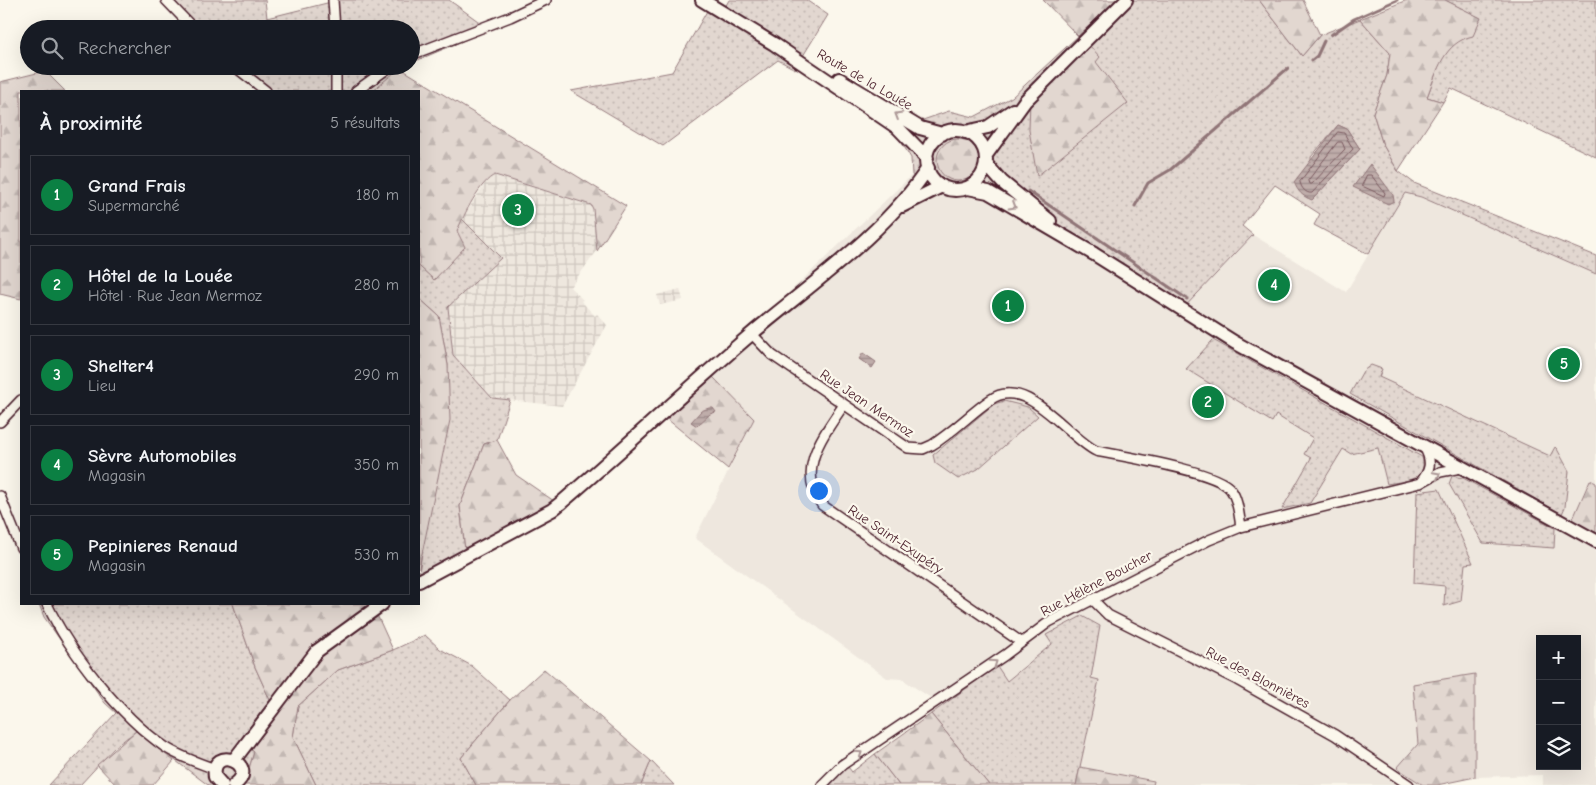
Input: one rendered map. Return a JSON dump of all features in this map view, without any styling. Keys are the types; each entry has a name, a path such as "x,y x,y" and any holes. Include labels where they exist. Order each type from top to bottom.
{"main road":[{"name":"Route de la Louée","path":"702,0 774,44 898,128 927,163"},
{"path":"898,208 927,163 932,144 942,134 988,127 1025,101 1126,0"},
{"name":"Route de la Louée","path":"774,44 920,128 942,134"},
{"path":"968,188 980,178 986,159 1025,101"},
{"path":"965,132 978,140 986,159 1002,182 1094,254"},
{"path":"927,163 936,182 942,186 960,190 968,188 988,192 1094,254 1218,332 1596,541"},
{"path":"420,580 552,510 898,208 942,186"},
{"path":"222,785 214,777 215,768 220,761 234,760 317,651 381,605"},
{"path":"234,760 242,771 240,780 234,785"}],"street":[{"path":"166,0 185,20"},
{"path":"334,0 335,20"},
{"path":"420,52 510,17 546,0"},
{"path":"246,75 265,90"},
{"path":"336,75 336,90"},
{"path":"357,90 378,75"},
{"name":"Rue Jean Mermoz","path":"752,334 772,355 908,448 923,449 943,439 991,399 1005,394 1019,394 1033,400 1084,445 1096,450 1199,473 1223,481 1232,490 1241,527"},
{"path":"0,422 20,401"},
{"name":"Rue Saint-Exupéry","path":"844,406 820,442 810,466 810,482 813,494 822,505 1021,642"},
{"path":"1420,483 1430,464 1430,458 1424,447"},
{"name":"Rue Hélène Boucher","path":"822,785 842,765 928,708 1049,622 1092,599 1241,527 1420,483 1440,472 1461,468"},
{"path":"0,496 20,546"},
{"name":"Rue des Blonnières","path":"1092,599 1108,615 1237,680 1336,735 1409,785"},
{"path":"47,605 55,621 79,659 122,710 143,730 167,748 215,768"}],"shaded area":[{"path":"495,175 591,205 593,209 597,251 570,287 595,316 597,314 607,325 562,406 492,398 453,355 448,307 500,258 462,219 489,177"},
{"path":"912,175 948,194 985,192 1178,314 1253,235 1346,292 1405,193 1420,197 1596,274 1596,483 1591,480 1596,534 1596,785 1543,785 1543,775 1475,777 1475,674 1413,685 1418,744 1397,768 1423,785 1153,785 1154,780 1080,767 1099,680 1091,678 1100,626 1082,616 1047,635 1052,644 1007,681 997,666 931,714 926,707 931,698 902,679 887,678 695,538 754,419 703,368 775,306"},
{"path":"680,289 683,300 660,305 657,295"}],"green space":[{"path":"171,0 265,0 267,18 339,0 449,0 478,21 474,36 420,59 420,20 191,20"},
{"path":"729,0 806,0 828,15 795,69 778,60 663,146 571,91 672,72 707,11 719,18"},
{"path":"1043,0 1117,0 1078,36"},
{"path":"1117,0 1259,0 1302,56 1320,35 1360,19 1390,53 1387,75 1373,113 1383,145 1398,171 1414,183 1596,256 1596,274 1421,197 1405,193 1368,254 1314,225 1320,214 1275,185 1242,226 1253,235 1178,314 985,192 948,194 912,175 911,158 894,130 949,111 974,117 1012,97","holes":["1338,125 1347,129 1360,149 1312,200 1311,157"]},
{"path":"1259,0 1303,0 1320,35 1302,56"},
{"path":"1407,0 1445,0 1481,18 1473,36 1455,44 1448,51 1438,68 1427,97 1443,102 1398,171 1383,145 1373,113 1387,75 1390,53 1360,19"},
{"path":"1445,0 1596,0 1596,157 1451,88 1443,102 1427,97 1442,57 1480,18"},
{"path":"1088,44 1100,57 1096,62 1128,103 1037,176 1029,130 1030,99"},
{"path":"29,75 49,75 64,90 20,90 20,299 0,294 0,82"},
{"path":"250,75 392,75 373,90 271,90"},
{"path":"391,75 411,75 626,206 597,251 591,205 495,175 489,178 478,191 457,231 465,247 434,280 420,267 420,90 373,90"},
{"path":"958,139 973,145 979,160 973,175 958,181 943,175 937,160 943,145"},
{"path":"462,219 501,258 448,307 453,355 492,398 510,400 497,440 484,444 460,506 465,550 420,572 448,365 439,316 420,299 420,267 435,280"},
{"path":"420,299 439,316 448,365 450,420 420,563"},
{"path":"1213,340 1422,457 1422,471 1413,478 1387,484 1378,448 1351,454 1343,449 1310,503 1282,509 1311,458 1304,454 1313,438 1276,415 1272,422 1186,369"},
{"path":"1371,365 1382,369 1379,377 1550,456 1555,447 1569,471 1565,507 1562,514 1350,394 1363,371"},
{"path":"713,377 754,419 728,469 667,419"},
{"path":"1004,401 1028,407 1038,416 978,469 958,479 935,463 933,455 994,404"},
{"path":"497,440 516,475 554,501 465,550 460,506 484,444"},
{"path":"1452,476 1463,478 1555,528 1554,548 1483,543 1449,484"},
{"path":"1590,480 1596,483 1596,534 1572,521"},
{"path":"1439,489 1473,563 1465,564 1461,601 1444,606 1445,586 1414,583 1417,492"},
{"path":"39,605 233,605 255,667 270,700 240,740 254,752 244,785 208,785 136,731 115,747 80,785 49,785 116,713 105,703 44,617"},
{"path":"233,605 374,605 373,606 393,650 338,670 298,706 293,737 316,785 244,785 254,752 240,740 270,700 255,667"},
{"path":"1082,616 1100,626 1091,678 1099,680 1076,785 989,785 931,714 997,666 1007,681 1052,644 1046,635"},
{"path":"425,635 440,649 472,666 510,700 461,758 476,785 316,785 293,737 298,706 338,670 393,650"},
{"path":"544,669 651,761 641,785 476,785 461,758 510,700"},
{"path":"1475,674 1475,777 1437,785 1423,785 1397,768 1418,744 1413,684"},
{"path":"931,714 989,785 899,785 875,754"},
{"path":"136,731 174,761 153,785 116,785 97,765"},
{"path":"875,754 899,785 816,785 841,758 852,772"},
{"path":"651,761 674,785 641,785"},
{"path":"1080,767 1154,781 1153,785 1076,785"}],"water":[{"path":"1338,125 1347,129 1360,149 1312,200 1301,193 1294,182"},
{"path":"1370,164 1393,195 1394,201 1388,204 1353,187"},
{"path":"863,353 876,362 872,368 859,359"},
{"path":"713,408 716,412 710,414 697,426 691,422 701,411"}],"waterway":[{"path":"1331,35 1354,19 1397,0"},
{"path":"1312,60 1317,56 1324,41"},
{"path":"1135,206 1148,183 1170,170 1288,68"},
{"path":"1028,191 1187,299"}],"place":[{"name":"Shelter4","path":"518,210"},
{"name":"Sèvre Automobiles","path":"1274,285"},
{"name":"Grand Frais","path":"1008,306"},
{"name":"Pepinieres Renaud","path":"1564,364"},
{"name":"Hôtel de la Louée","path":"1208,402"}]}
